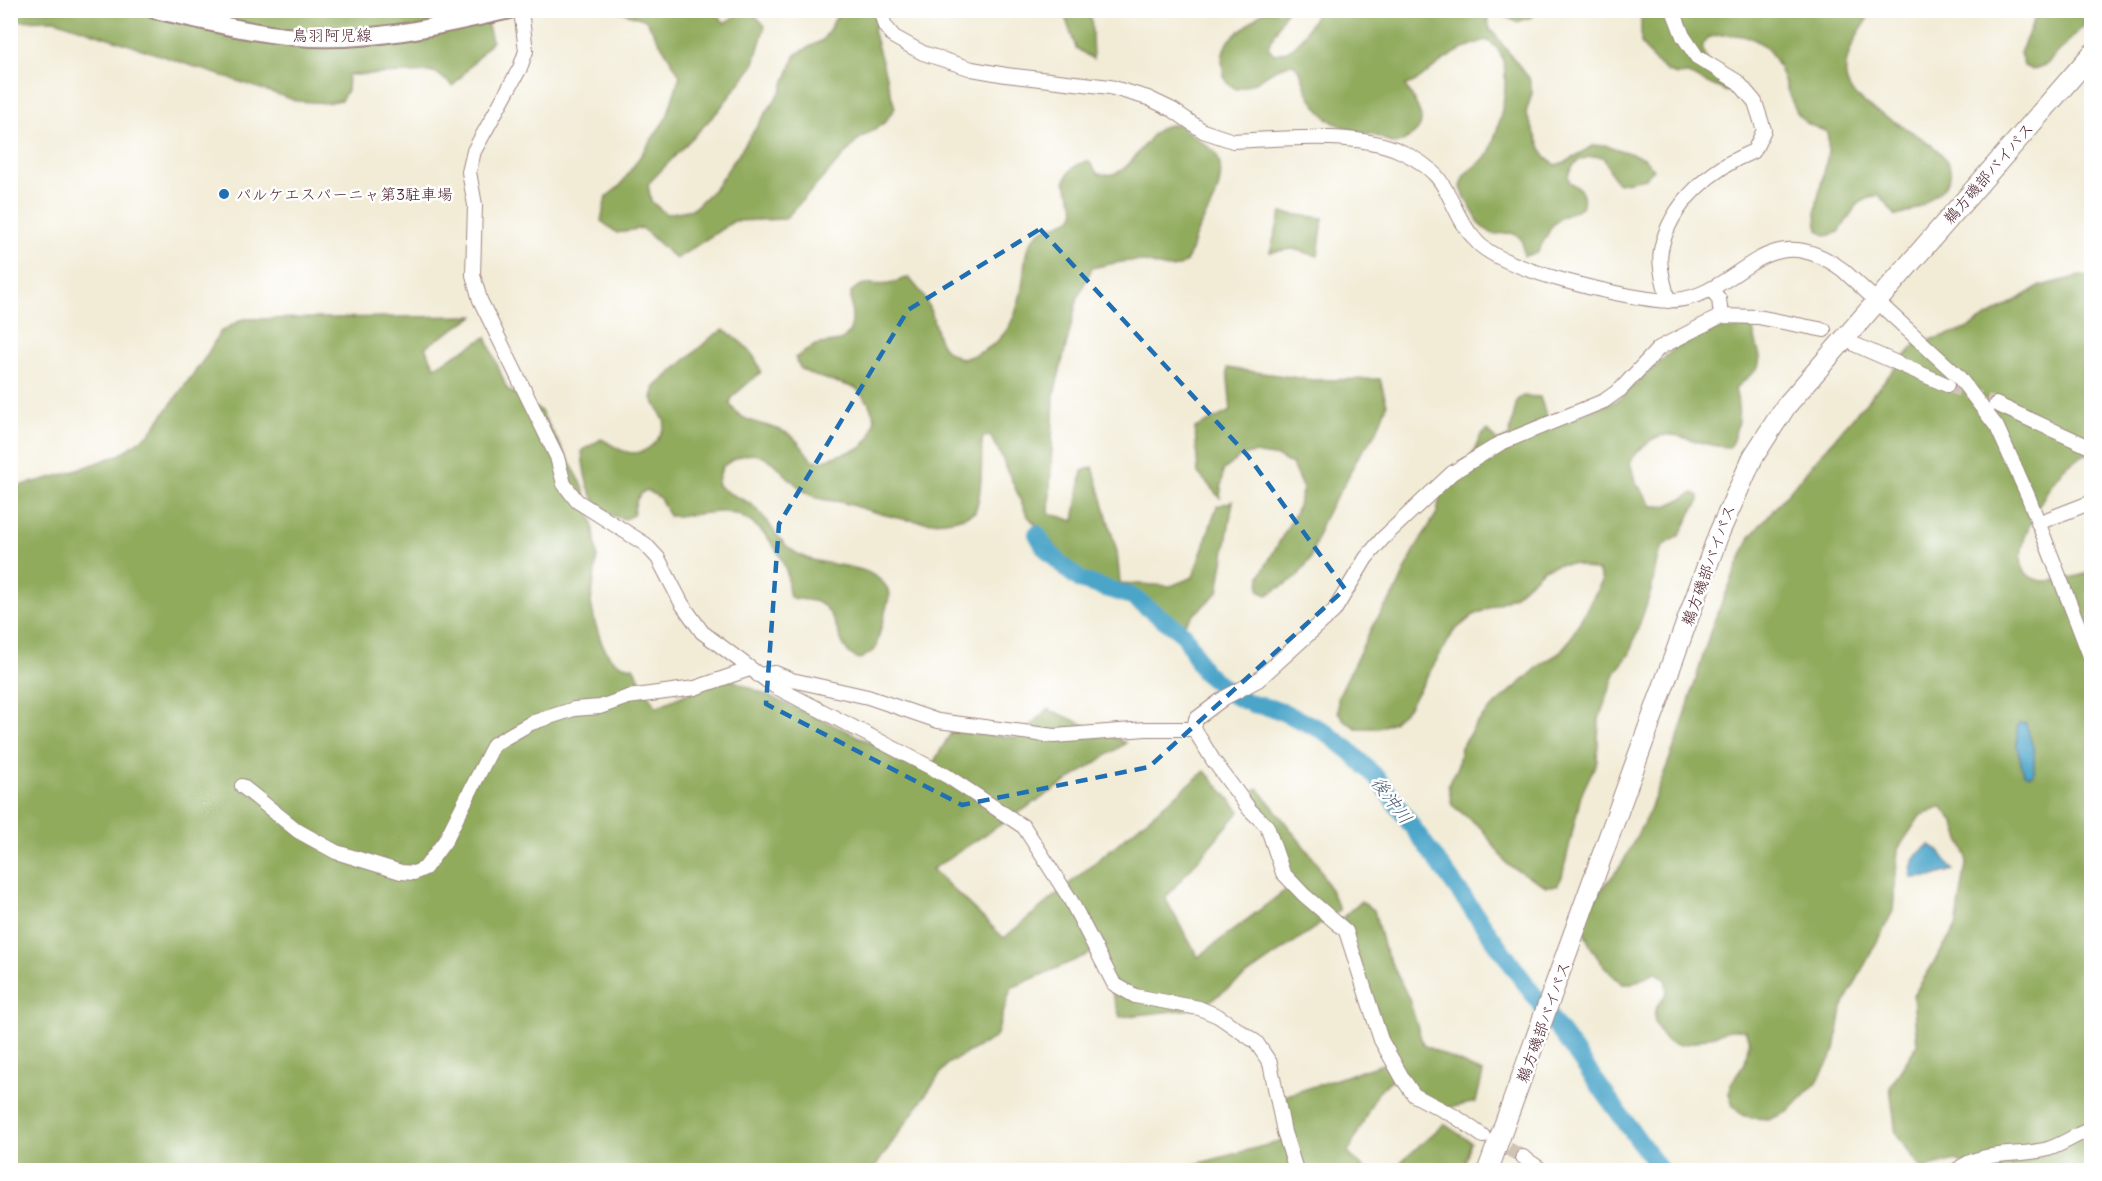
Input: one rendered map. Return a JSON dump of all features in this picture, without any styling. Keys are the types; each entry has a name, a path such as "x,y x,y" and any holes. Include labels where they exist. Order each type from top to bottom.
{"highway":[{"name":"鵜方磯部バイパス","path":"1488,1170 1737,489 1752,456 1780,414 2091,54"}],"main road":[{"name":"鳥羽阿児線","path":"154,10 253,31 299,37 381,35 427,28 510,10"}],"street":[{"path":"521,10 526,34 526,51 520,68 474,151 469,172 476,205 473,275 480,300 556,457 564,484 577,501 645,544 658,558 682,604 702,632 754,672 774,686 947,776 1024,827 1070,899 1104,969 1122,991 1135,996 1200,1008 1218,1016 1256,1042 1270,1063 1284,1132 1296,1170"},
{"path":"880,10 885,26 894,37 923,53 972,69 1110,87 1148,98 1218,138 1233,141 1341,139 1378,144 1399,151 1431,169 1443,182 1468,229 1478,243 1491,254 1569,283 1668,301 1711,289 1767,254 1791,248 1824,256 1843,270 1958,376 1982,406 2007,448 2091,661"},
{"path":"1668,301 1661,252 1668,226 1702,181 1731,160 1754,151 1764,130 1760,114 1747,91 1727,74 1697,57 1683,36 1673,10"},
{"path":"1711,289 1719,298 1721,315"},
{"path":"1483,1136 1456,1117 1414,1095 1402,1079 1381,1040 1346,931 1304,895 1283,873 1267,825 1250,810 1213,760 1194,729 1196,719 1203,711 1258,680 1334,611 1366,558 1383,538 1452,473 1501,443 1604,401 1621,389 1659,348 1721,315 1758,316 1824,330"},
{"path":"1856,345 1947,385"},
{"path":"1996,404 2091,448"},
{"path":"2038,523 2091,502"},
{"path":"242,786 298,831 336,852 400,872 414,873 425,867 445,841 494,744 531,723 574,709 600,707 628,697 695,688 754,672 775,673 792,680 868,697 938,721 1054,736 1146,729 1194,729"},
{"path":"1957,1170 1963,1165 1994,1155 2050,1148 2091,1129"},
{"path":"1523,1157 1542,1170"}],"highlighted area":[{"path":"1040,229 1248,456 1345,589 1149,767 962,805 766,704 779,524 908,310"}],"green space":[{"path":"10,11 484,11 492,41 453,86 435,72 348,75 347,91 341,100 327,103 297,101 55,20 11,21"},
{"path":"620,11 716,11 724,23 744,11 751,11 765,26 753,66 718,111 648,184 651,201 666,214 693,209 716,187 781,91 796,54 823,40 840,11 887,11 873,30 895,108 884,123 859,139 785,219 734,221 676,259 642,228 617,233 601,221 606,197 620,186 667,117 680,75 646,20"},
{"path":"1063,11 1091,11 1093,59 1076,48"},
{"path":"1263,11 1286,11 1268,47 1274,54 1291,49 1297,44 1318,11 1534,11 1532,17 1517,22 1497,13 1487,17 1490,29 1529,78 1532,93 1526,113 1545,157 1556,165 1568,161 1592,146 1605,145 1644,158 1654,170 1645,178 1619,183 1615,181 1603,157 1581,159 1573,166 1568,176 1570,183 1582,192 1584,199 1582,207 1560,218 1552,226 1537,253 1524,256 1522,240 1518,236 1512,233 1493,234 1481,226 1461,187 1464,175 1490,151 1498,125 1505,91 1505,74 1502,59 1496,47 1485,40 1471,45 1445,59 1417,80 1405,85 1419,111 1420,125 1411,136 1394,144 1376,136 1345,128 1329,119 1315,104 1308,93 1301,73 1293,64 1278,68 1244,87 1236,89 1226,82 1222,56 1225,47 1230,39"},
{"path":"1641,11 1872,11 1856,37 1848,57 1846,78 1849,87 1859,99 1936,149 1948,163 1950,177 1939,192 1929,200 1914,210 1896,216 1879,195 1870,197 1855,208 1839,232 1827,236 1818,230 1816,218 1827,157 1827,132 1810,125 1797,112 1777,63 1770,52 1750,38 1734,35 1716,36 1706,40 1703,46 1704,55 1729,91 1727,92 1688,74 1677,75 1668,72 1653,60 1641,43"},
{"path":"2038,11 2091,11 2091,18 2047,64 2032,70 2024,66 2020,53"},
{"path":"1177,124 1215,152 1221,174 1216,196 1195,237 1190,255 1182,265 1167,268 1142,261 1131,261 1092,268 1078,297 1054,395 1049,513 1074,521 1082,471 1093,467 1117,552 1120,583 1171,586 1193,577 1217,506 1233,501 1218,592 1183,625 1144,597 1084,574 1063,555 1027,515 990,436 983,437 982,441 980,486 975,512 944,521 927,522 893,517 814,497 770,461 760,456 750,454 737,458 722,467 717,484 759,511 787,546 795,552 815,561 864,571 884,583 890,594 875,650 860,659 847,651 825,607 813,601 790,597 782,560 769,540 752,523 731,513 720,512 669,516 660,498 647,490 638,497 633,515 625,519 613,516 604,510 591,494 587,484 582,451 601,439 620,450 634,453 641,452 652,445 660,435 665,422 652,398 655,387 714,335 724,330 747,348 755,358 761,372 732,397 730,404 736,412 751,421 786,432 796,439 812,460 821,461 861,448 871,436 875,418 868,402 856,388 812,375 801,369 795,358 815,345 840,341 849,333 852,323 851,292 865,284 883,285 909,278 926,301 942,345 953,355 962,359 977,354 1000,338 1014,316 1022,289 1026,253 1034,238 1044,229 1061,224 1073,217 1075,208 1065,181 1071,170 1088,161 1100,174 1120,171 1128,165 1155,132 1165,126"},
{"path":"1281,213 1323,218 1318,256 1293,249 1270,252"},
{"path":"2080,276 2091,277 2091,451 2064,468 2048,489 2031,520 2025,537 2022,565 2028,575 2042,581 2059,580 2091,572 2091,1170 1971,1170 1972,1168 1956,1160 1922,1169 1896,1134 1890,1087 1917,1045 1913,996 1956,927 1967,858 1953,820 1942,807 1920,816 1898,849 1893,911 1842,1008 1835,1050 1817,1082 1788,1112 1770,1119 1742,1115 1733,1106 1729,1094 1730,1085 1745,1063 1749,1041 1745,1030 1735,1029 1688,1044 1677,1045 1667,1041 1660,1033 1654,1017 1656,1008 1667,991 1665,978 1655,972 1632,984 1623,984 1595,954 1582,927 1580,917 1622,864 1649,812 1680,732 1712,626 1750,537 1916,344 1966,329 2041,286"},
{"path":"474,316 425,347 435,367 486,337 507,389 540,410 582,484 593,523 597,556 591,603 602,644 610,657 619,664 633,667 656,707 726,677 851,733 928,772 952,731 1017,738 1048,709 1126,743 932,869 1004,938 1205,771 1240,811 1165,898 1198,957 1291,886 1278,834 1245,798 1258,788 1317,863 1340,910 1200,1008 1120,1017 1098,950 1011,988 996,1037 947,1064 873,1170 11,1170 11,488 69,473 119,455 149,434 205,358 220,332 243,319"},
{"path":"1742,321 1753,330 1760,357 1758,368 1735,389 1738,419 1730,447 1714,446 1665,435 1642,447 1630,462 1635,481 1652,506 1666,506 1694,493 1699,496 1699,502 1680,535 1664,545 1658,555 1651,591 1629,655 1616,671 1599,719 1597,761 1581,795 1562,877 1557,886 1546,886 1508,865 1481,828 1452,805 1448,785 1457,769 1461,747 1485,714 1544,662 1558,654 1569,641 1602,581 1598,571 1574,564 1559,564 1544,569 1514,596 1474,615 1454,631 1408,708 1393,722 1379,728 1356,728 1345,721 1338,712 1338,697 1373,625 1395,593 1415,549 1437,513 1441,490 1473,454 1480,437 1488,430 1497,441 1509,437 1517,400 1523,396 1540,397 1546,415 1555,424 1618,400 1675,348 1714,330"},
{"path":"1227,368 1313,380 1380,379 1387,405 1376,433 1358,457 1322,523 1310,560 1296,578 1267,595 1259,590 1260,576 1296,512 1303,489 1292,465 1279,457 1254,453 1241,456 1223,471 1220,498 1198,473 1195,428 1231,411"},
{"path":"1361,901 1374,910 1383,946 1409,999 1423,1045 1483,1073 1476,1102 1434,1111 1400,1079 1392,1079 1376,1095 1348,1153 1366,1170 1174,1170 1282,1141 1284,1096 1392,1061 1343,917"},
{"path":"1444,1124 1471,1142 1463,1170 1392,1170"}],"water":[{"path":"2020,723 2026,724 2034,751 2034,774 2029,776 2024,774 2017,747 2017,727"},
{"path":"1930,845 1938,850 1953,870 1931,877 1911,878 1911,868 1915,859"}],"waterway":[{"name":"後沖川","path":"1037,534 1045,548 1082,581 1131,596 1184,634 1204,672 1231,694 1252,704 1276,709 1324,731 1350,751 1378,779 1660,1170"}],"tunnel":[{"path":"1947,385 1996,404"},
{"path":"1490,1139 1523,1157"}],"place":[{"name":"パルケエスパーニャ第3駐車場","path":"224,194"}]}
